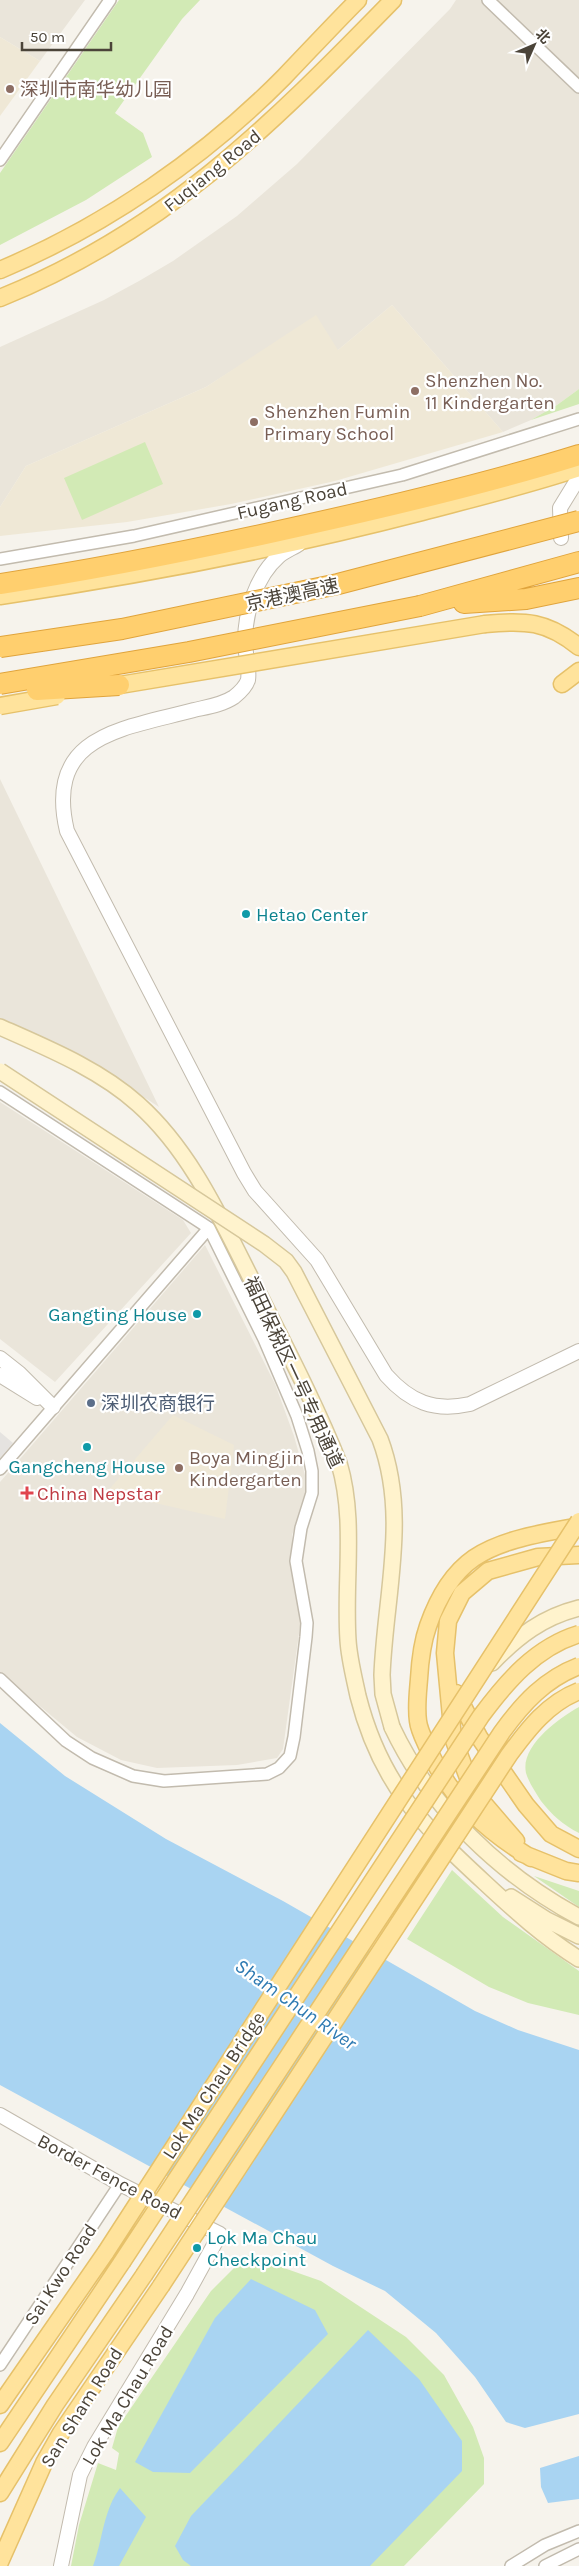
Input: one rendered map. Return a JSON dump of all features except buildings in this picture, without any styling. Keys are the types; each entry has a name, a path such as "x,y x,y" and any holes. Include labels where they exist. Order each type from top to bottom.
{"highway":[{"path":"0,584 181,552 360,513 480,484 579,455"},
{"path":"505,542 579,512"},
{"name":"京港澳高速","path":"0,647 122,629 348,582 579,521"},
{"name":"京港澳高速","path":"0,684 160,657 420,606 579,562"},
{"path":"420,606 526,598 579,588"},
{"path":"0,691 119,685"}],"main road":[{"name":"Fuqiang Road","path":"0,270 68,239 119,209 191,157 284,77 358,0"},
{"name":"Fuqiang Road","path":"0,298 33,285 106,247 144,224 196,186 274,119 392,0"},
{"path":"0,596 148,572 303,541 511,489 579,468"},
{"path":"0,706 485,624 511,622 539,624 564,635 579,647"},
{"path":"562,684 579,671"},
{"name":"福田保税区一号专用通道","path":"0,1027 84,1067 138,1104 175,1145 203,1187 283,1342 339,1463 346,1495 348,1640 354,1679 370,1740 406,1802 428,1829 527,1921 579,1959"},
{"name":"福田保税区一号专用通道","path":"0,1071 264,1244 286,1261 294,1272 380,1439 389,1468 395,1520 382,1675 383,1694 392,1727 409,1759 448,1811 479,1844 513,1875 578,1917"},
{"name":"Lok Ma Chau Bridge","path":"0,2405 106,2252 465,1694 579,1521"},
{"path":"531,1858 506,1843 467,1809 438,1770 418,1721 420,1660 424,1638 432,1615 449,1583 465,1565 494,1548 546,1532 579,1526"},
{"path":"531,1858 473,1790 453,1738 445,1636 454,1606 476,1579 502,1565 538,1557 579,1555"},
{"path":"465,1694 488,1667 524,1632 547,1619 579,1608"},
{"name":"Lok Ma Chau Bridge","path":"0,2442 122,2262 496,1696 530,1661 548,1646 579,1634"},
{"path":"445,1653 455,1691 464,1712 526,1805 551,1834 579,1849"},
{"name":"San Sham Road","path":"0,2493 55,2405 144,2275 516,1712 544,1684 557,1675 579,1666"},
{"name":"San Sham Road","path":"0,2562 44,2463 61,2434 161,2286 521,1739 547,1710 560,1699 579,1691"},
{"path":"448,1811 486,1837 531,1858 579,1873"},
{"path":"462,1862 515,1900 579,1936"}],"street":[{"path":"0,160 110,0"},
{"path":"488,0 579,87"},
{"name":"Fugang Road","path":"0,559 134,536 402,475 579,419"},
{"path":"561,538 560,508 579,477"},
{"path":"303,541 280,556 269,567 255,592 246,621 248,681 242,690 221,703 122,730 103,736 88,745 66,775 62,794 67,831 244,1173 255,1191 317,1260 386,1375 400,1390 424,1403 437,1407 454,1408 470,1404 579,1351"},
{"path":"0,1092 209,1228 264,1339 297,1416 312,1471 312,1493 301,1528 296,1561 307,1623 306,1636 294,1737 290,1756 280,1768 267,1774 164,1781 133,1776 92,1758 66,1741 0,1680"},
{"path":"0,1469 209,1228"},
{"path":"0,1358 19,1373 53,1407"},
{"path":"0,1375 53,1407"},
{"name":"Border Fence Road","path":"0,2115 120,2184 220,2234"},
{"name":"Sai Kwo Road","path":"0,2364 120,2184"},
{"name":"Lok Ma Chau Road","path":"61,2566 80,2475 94,2447 183,2302 220,2234"},
{"path":"511,2566 545,2545 579,2531"},
{"path":"546,2565 579,2549"}],"shaded area":[{"path":"0,0 85,0 40,61 0,37"},
{"path":"456,0 579,0 579,389 557,405 531,420 503,432 392,305 338,350 236,368 206,387 26,466 0,507 0,347 104,300 139,281 173,261 237,216 297,164 450,9"},
{"name":"深圳市南华幼儿园","path":"0,37 40,61 0,116"},
{"name":"Shenzhen Fumin Primary School","path":"392,305 503,432 335,481 231,504 127,522 0,536 0,507 26,466 206,387 316,315 338,350"},
{"path":"0,779 159,1107 80,1055 0,1018"},
{"path":"0,1102 183,1220 191,1233 55,1382 0,1339"},
{"path":"205,1245 275,1384 294,1436 305,1475 306,1497 292,1535 292,1570 301,1619 283,1749 277,1758 237,1765 157,1768 121,1760 77,1737 0,1673 0,1482"},
{"name":"Boya Mingjin Kindergarten","path":"173,1415 234,1445 225,1519 107,1492"},
{"path":"0,1432 13,1443 0,1458"}],"green space":[{"path":"119,0 200,0 182,19 115,113 143,133 152,157 86,200 0,245 0,173"},
{"path":"579,389 579,404 531,420 557,405"},
{"path":"145,442 163,484 82,520 64,478"},
{"path":"579,1707 579,1833 558,1819 541,1801 527,1777 526,1763 529,1753 543,1734 561,1718"},
{"path":"452,1870 503,1917 579,1971 579,2015 528,2003 489,1987 407,1939"},
{"path":"534,1876 579,1891 579,1907"},
{"path":"247,2255 321,2281 406,2337 444,2375 473,2427 484,2458 484,2484 404,2566 71,2566 79,2525 98,2463 116,2470 119,2453 112,2448 118,2427 211,2291"}],"water":[{"name":"Sham Chun River","path":"0,1723 65,1776 166,1839 283,1901 475,2011 518,2030 579,2050 579,2414 525,2428 506,2422 475,2377 436,2333 385,2291 333,2266 0,2085"},
{"path":"251,2279 315,2310 328,2334 190,2473 153,2472 135,2462 215,2318"},
{"path":"368,2330 419,2379 462,2441 462,2471 370,2566 191,2566 183,2560 175,2546 191,2516"},
{"path":"579,2456 579,2499 548,2503 541,2487 540,2468"},
{"path":"120,2488 146,2517 119,2566 93,2566 110,2506"}],"place":[{"name":"深圳市南华幼儿园","path":"10,89"},
{"name":"Shenzhen No. 11 Kindergarten","path":"415,391"},
{"name":"Shenzhen Fumin Primary School","path":"254,422"},
{"name":"Hetao Center","path":"246,914"},
{"name":"Gangting House","path":"197,1314"},
{"name":"深圳农商银行","path":"91,1403"},
{"name":"Gangcheng House","path":"87,1447"},
{"name":"Boya Mingjin Kindergarten","path":"179,1468"},
{"name":"China Nepstar","path":"27,1493"},
{"name":"Lok Ma Chau Checkpoint","path":"197,2248"}]}
